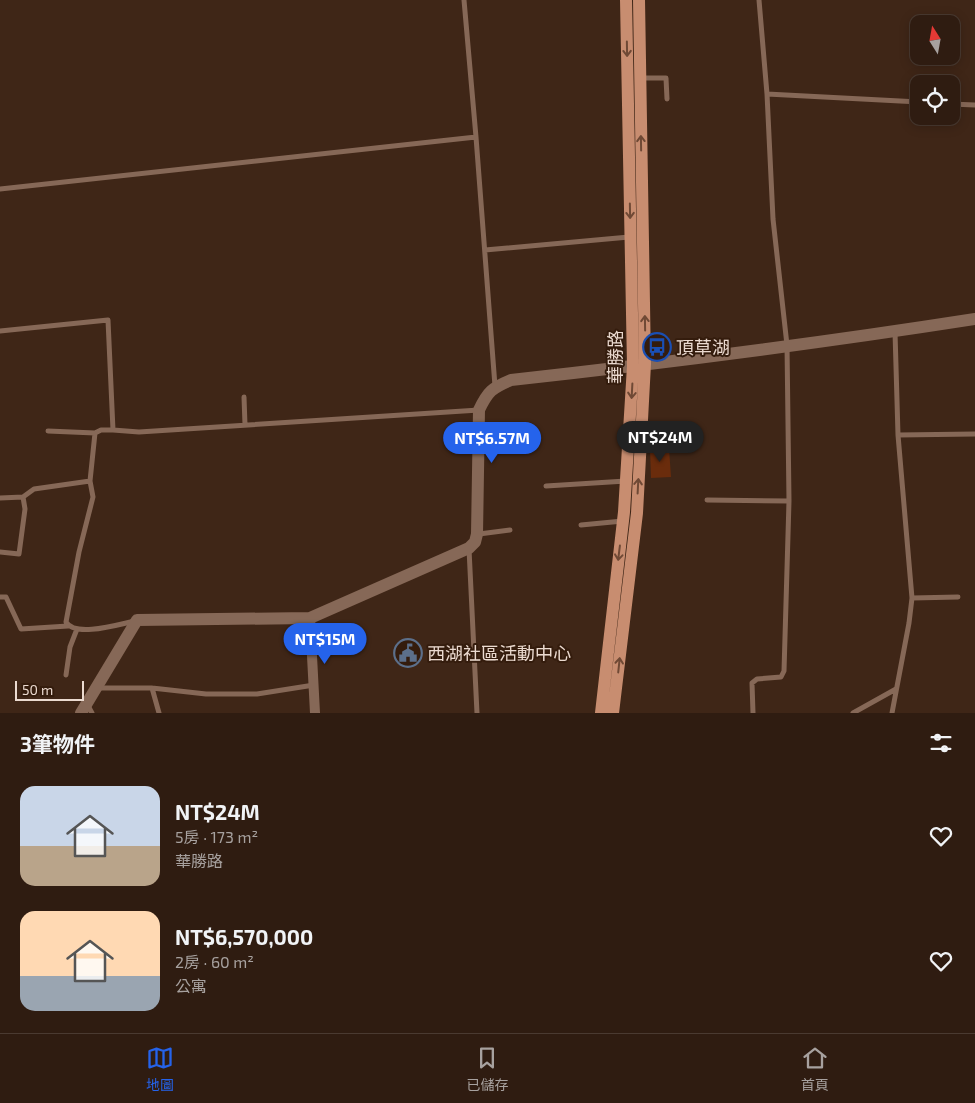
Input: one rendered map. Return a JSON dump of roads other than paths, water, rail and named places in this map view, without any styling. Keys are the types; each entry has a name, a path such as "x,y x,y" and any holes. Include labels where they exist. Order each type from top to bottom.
{"main road":[{"name":"華勝路","path":"601,713 639,365 631,237 626,0"},
{"name":"華勝路","path":"613,713 637,513 639,0"}],"street":[{"path":"87,710 97,688 138,620 310,618 469,548 475,542 477,534 479,410 485,397 496,386 511,380 896,332 975,319"},
{"path":"310,618 315,713"}],"lane":[{"path":"464,0 496,386"},
{"path":"754,713 752,683 757,680 781,677 784,671 789,501 788,345 773,219 767,94 759,0"},
{"path":"640,78 666,78 667,99"},
{"path":"767,94 910,102"},
{"path":"960,104 975,105"},
{"path":"0,189 476,137"},
{"path":"485,250 631,237"},
{"path":"0,331 108,320 113,430"},
{"path":"892,713 912,598 898,435 896,332"},
{"path":"244,398 245,425"},
{"path":"48,431 95,433 101,430 113,430 138,432 479,410"},
{"path":"68,626 66,618 79,552 93,497 90,481 95,433"},
{"path":"898,435 975,434"},
{"path":"0,498 23,497 34,489 90,481"},
{"path":"546,486 627,481"},
{"path":"0,552 19,554 25,509 23,497"},
{"path":"707,500 789,501"},
{"path":"581,525 623,521"},
{"path":"477,534 510,530"},
{"path":"469,548 477,713"},
{"path":"0,598 6,597 22,629 68,626 77,630 103,628 138,620"},
{"path":"912,598 958,597"},
{"path":"66,675 70,647 77,630"},
{"path":"97,688 152,688 206,694 257,694 314,685"},
{"path":"152,688 159,713"},
{"path":"853,713 896,689"}],"place":[{"name":"頂草湖","path":"657,347"},
{"name":"西湖社區活動中心","path":"408,653"}]}
